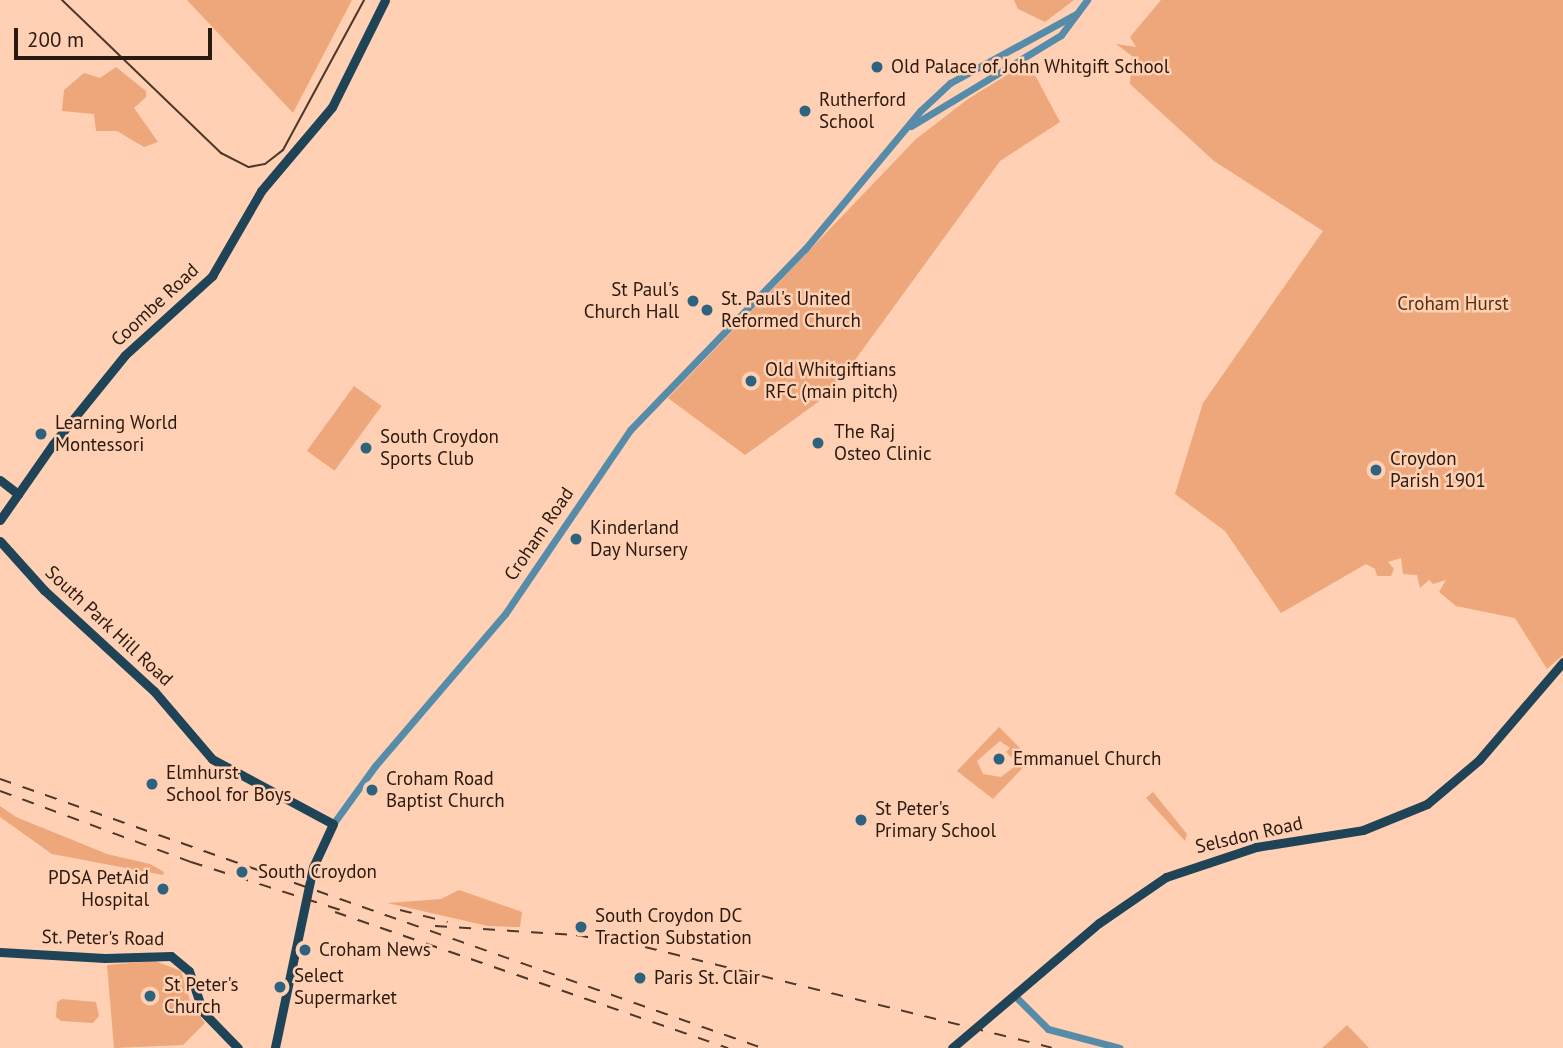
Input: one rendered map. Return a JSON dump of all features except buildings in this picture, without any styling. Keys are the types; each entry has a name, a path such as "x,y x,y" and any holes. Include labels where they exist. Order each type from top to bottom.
{"main road":[{"name":"Coombe Road","path":"0,520 125,355 212,276 261,191 319,126 338,97 385,0"},
{"path":"0,480 18,494"},
{"name":"South Park Hill Road","path":"0,541 44,590 154,691 212,760 333,824"},
{"name":"Selsdon Road","path":"952,1048 1016,997 1115,910 1179,870 1261,846 1363,830 1427,804 1479,761 1563,662"},
{"name":"Croham Road","path":"275,1048 313,867 333,824"},
{"name":"St. Peter's Road","path":"0,952 105,958 171,956 189,971 203,1012 238,1048"}],"street":[{"path":"911,126 1061,35 1087,0"},
{"name":"Croham Road","path":"333,824 375,766 505,614 630,430 806,249 934,96 977,66 1043,35 1076,14"},
{"path":"1016,997 1048,1029 1120,1048"}],"green space":[{"path":"187,0 352,0 293,113"},
{"path":"1014,0 1074,0 1045,22 1018,9"},
{"name":"Croham Hurst","path":"1161,0 1563,0 1563,655 1547,669 1515,618 1456,606 1439,592 1446,580 1433,584 1429,580 1420,588 1417,575 1403,574 1401,558 1388,562 1394,569 1391,576 1377,576 1375,569 1366,564 1281,613 1225,531 1175,494 1203,403 1323,231 1214,161 1130,84 1132,56 1116,44 1136,47 1130,37"},
{"path":"1028,62 1060,122 1000,161 847,371 818,402 745,455 668,398 916,139 968,99"},
{"path":"116,67 146,91 146,97 134,108 158,142 144,147 117,131 96,131 94,114 62,111 64,90 84,73 100,78"},
{"path":"354,386 382,406 334,471 307,451"},
{"path":"999,727 1031,759 993,799 957,771","holes":["1000,741 1010,748 1006,752 1011,757 1016,752 1021,756 1018,764 1001,777 983,774 977,761"]},
{"path":"1153,792 1187,834 1185,841 1146,798"},
{"path":"0,806 16,817 107,854 150,864 164,872 163,875 52,854 0,817"},
{"path":"459,890 522,912 520,927 488,926 387,903 441,899"},
{"path":"155,961 181,971 191,1004 205,1023 183,1045 114,1048 107,965"},
{"path":"62,999 96,1002 99,1016 93,1023 61,1021 56,1017 57,1002"},
{"path":"1347,1025 1369,1048 1322,1048 1330,1041"}],"tram line":[{"path":"62,0 221,153 249,167 265,164 283,150 364,0"}],"railway":[{"path":"0,779 762,1048"},
{"path":"0,791 191,862 344,911"},
{"path":"400,910 448,922"},
{"path":"335,912 728,1048"},
{"path":"435,926 576,935 645,947 1052,1048"}],"place":[{"name":"Old Palace of John Whitgift School","path":"877,67"},
{"name":"Rutherford School","path":"805,111"},
{"name":"St Paul's Church Hall","path":"693,301"},
{"name":"St. Paul's United Reformed Church","path":"707,310"},
{"name":"Old Whitgiftians RFC (main pitch)","path":"751,381"},
{"name":"Learning World Montessori","path":"41,434"},
{"name":"The Raj Osteo Clinic","path":"818,443"},
{"name":"South Croydon Sports Club","path":"366,448"},
{"name":"Croydon Parish 1901","path":"1376,470"},
{"name":"Kinderland Day Nursery","path":"576,539"},
{"name":"Emmanuel Church","path":"999,759"},
{"name":"Elmhurst School for Boys","path":"152,784"},
{"name":"Croham Road Baptist Church","path":"372,790"},
{"name":"St Peter's Primary School","path":"861,820"},
{"name":"South Croydon","path":"242,872"},
{"name":"PDSA PetAid Hospital","path":"163,889"},
{"name":"South Croydon DC Traction Substation","path":"581,927"},
{"name":"Croham News","path":"305,950"},
{"name":"Paris St. Clair","path":"640,978"},
{"name":"Select Supermarket","path":"280,987"},
{"name":"St Peter's Church","path":"150,996"}]}
